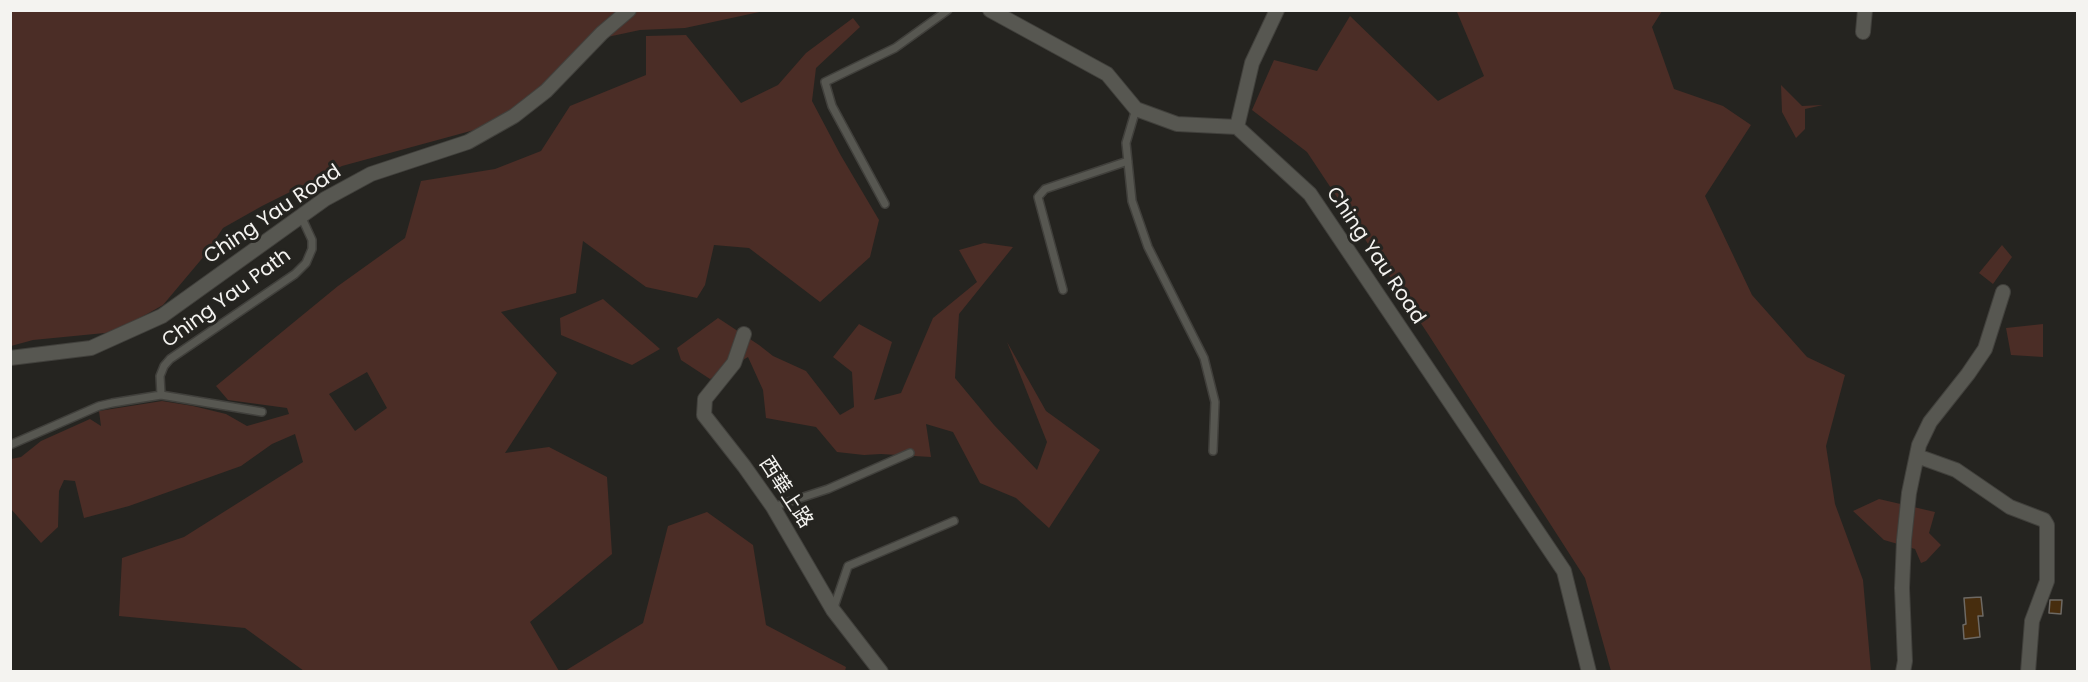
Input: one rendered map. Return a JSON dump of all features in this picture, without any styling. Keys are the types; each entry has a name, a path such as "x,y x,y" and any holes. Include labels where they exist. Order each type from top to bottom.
{"street":[{"name":"Ching Yau Road","path":"10,358 91,348 151,321 325,198 371,174 468,142 514,117 546,91 602,33 628,10"},
{"path":"990,10 1107,74 1136,109 1177,124 1237,127 1252,63 1277,10"},
{"path":"1863,32 1865,10"},
{"name":"Ching Yau Road","path":"1237,127 1310,194 1564,571 1589,672"},
{"path":"1904,672 1902,588 1904,540 1909,493 1919,445 1930,422 1968,374 1985,348 2003,292"},
{"name":"西華上路","path":"744,334 734,363 705,399 704,415 773,507 833,610 881,672"},
{"path":"1917,456 1956,470 2010,507 2044,520 2047,525 2047,581 2032,621 2028,672"}],"lane":[{"path":"885,204 832,106 825,82 895,48 948,10"},
{"path":"1136,109 1126,143 1132,201 1148,247 1204,358 1215,402 1213,451"},
{"path":"1063,290 1038,197 1045,189 1128,161"},
{"name":"Ching Yau Path","path":"161,396 160,376 170,359 295,274 306,263 312,249 312,240 301,215"},
{"path":"10,445 99,406 161,396 262,412"},
{"path":"773,507 828,489 910,453"},
{"path":"833,610 848,566 954,521"}],"shaded area":[{"path":"11,11 764,11 685,28 640,30 584,42 511,120 342,166 223,228 205,255 163,305 115,332 33,340 11,346"},
{"path":"1662,11 1652,27 1674,89 1723,106 1751,125 1705,196 1752,295 1807,357 1845,375 1826,446 1835,504 1863,580 1871,671 1611,671 1585,578 1428,334 1307,152 1252,110 1274,60 1317,71 1350,16 1438,101 1484,76 1457,12"},
{"path":"853,18 860,27 816,68 812,101 879,220 870,257 820,302 749,248 714,245 705,285 697,298 646,287 583,241 576,293 501,312 557,373 505,453 549,447 607,477 612,554 530,622 559,671 304,671 245,628 119,616 122,558 184,537 303,462 295,434 272,444 241,466 129,506 84,518 75,481 64,480 59,491 58,527 41,543 11,509 11,459 21,457 41,441 90,419 101,426 99,411 162,401 226,414 247,426 289,414 287,408 228,400 216,386 338,286 405,238 421,181 495,169 541,151 570,106 646,75 646,36 686,35 741,103 778,85 806,53","holes":["367,372 387,408 355,431 329,394"]},
{"path":"1781,85 1802,106 1823,105 1805,109 1805,129 1796,138 1782,112"},
{"path":"984,243 1013,247 959,314 955,378 994,425 1037,470 1047,442 1007,342 1046,411 1100,450 1049,528 1016,498 980,483 953,432 926,424 931,457 837,452 816,427 766,418 763,390 748,357 710,379 681,360 677,348 718,318 773,356 806,371 840,415 854,407 852,372 833,357 859,324 892,342 874,400 901,393 933,318 977,282 959,250"},
{"path":"2002,245 2012,257 1993,284 1979,273"},
{"path":"603,299 660,349 632,365 561,335 560,318"},
{"path":"2043,324 2043,357 2011,355 2006,328"},
{"path":"1879,499 1935,512 1929,533 1941,545 1926,561 1921,563 1915,549 1884,540 1853,511"},
{"path":"707,512 753,545 766,625 846,667 845,671 565,671 643,623 668,526"}],"building":[{"path":"1981,597 1983,616 1978,616 1980,637 1964,639 1963,625 1966,624 1964,598"},
{"path":"2050,600 2062,600 2061,614 2049,613"}]}
